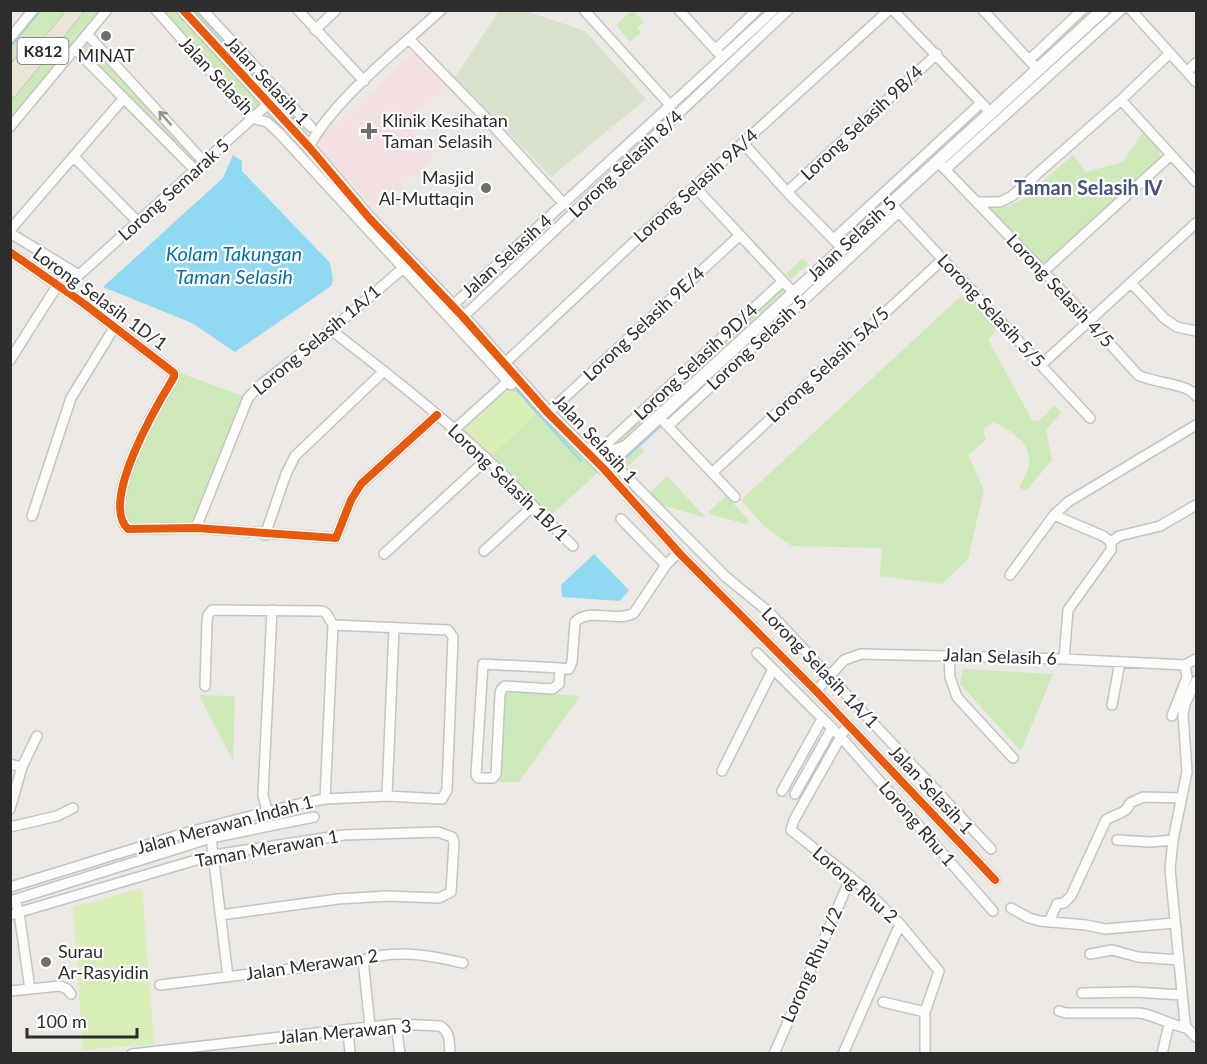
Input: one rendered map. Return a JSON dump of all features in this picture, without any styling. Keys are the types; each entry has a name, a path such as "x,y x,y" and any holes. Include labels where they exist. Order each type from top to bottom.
{"main road":[{"name":"K812","path":"10,76 65,10"},
{"name":"K812","path":"10,92 75,10"}],"street":[{"path":"10,38 33,10"},
{"path":"10,127 107,10"},
{"name":"Jalan Selasih","path":"156,10 252,118 267,122 279,133 408,265 513,380"},
{"name":"Jalan Selasih 1","path":"183,10 309,147 408,265 463,317 505,363 513,380 583,448 606,460 681,554 848,724 995,880"},
{"path":"203,10 311,127"},
{"path":"298,10 364,81"},
{"path":"315,30 336,10"},
{"path":"309,147 327,119 364,81 441,10"},
{"path":"584,10 670,105"},
{"path":"679,10 719,53 757,10"},
{"name":"Jalan Selasih 4","path":"452,306 624,149 719,53 774,10"},
{"name":"Lorong Selasih 8/4","path":"463,317 788,10"},
{"path":"891,10 937,54 991,113"},
{"name":"Lorong Selasih 9A/4","path":"505,363 891,10"},
{"path":"1029,60 1082,10"},
{"name":"Jalan Selasih 5","path":"606,460 663,422 794,293 838,243 895,207 1034,78 1103,10"},
{"name":"Jalan Selasih 5","path":"942,165 991,113 1121,10"},
{"path":"1131,10 1197,82"},
{"path":"985,11 1029,60 1034,78"},
{"path":"88,35 204,162"},
{"path":"409,39 484,116 564,204"},
{"path":"76,50 195,170"},
{"path":"978,202 1000,202 1012,195 1121,100 1170,53"},
{"name":"Lorong Selasih 9B/4","path":"788,192 937,54"},
{"path":"1187,72 1197,63"},
{"path":"10,231 75,158 124,98"},
{"path":"1121,100 1197,182"},
{"path":"744,144 838,243 981,103"},
{"name":"Lorong Semarak 5","path":"10,231 79,275 268,104"},
{"path":"297,135 323,118 327,119"},
{"path":"624,149 632,158"},
{"path":"1044,271 1171,155"},
{"path":"75,158 138,222"},
{"name":"Lorong Selasih 4/5","path":"942,165 1044,271 1138,375 1148,381 1189,389 1197,396"},
{"path":"695,187 794,293"},
{"name":"Lorong Selasih 5/5","path":"895,207 1090,418"},
{"name":"Lorong Selasih 5","path":"663,422 895,207"},
{"path":"1041,365 1197,223"},
{"name":"Lorong Selasih 9E/4","path":"548,413 740,235"},
{"name":"Lorong Selasih 1D/1","path":"10,252 172,370 174,377 141,434 124,484 120,510 123,524 128,529 196,528"},
{"name":"Lorong Selasih 5A/5","path":"713,472 943,259"},
{"name":"Lorong Selasih 1A/1","path":"196,528 248,398 259,386 331,330 408,265"},
{"name":"Lorong Selasih 9D/4","path":"606,460 609,442 783,281"},
{"path":"1131,283 1165,319 1177,327 1197,331"},
{"path":"10,360 57,286"},
{"path":"32,516 71,398 114,328"},
{"name":"Lorong Selasih 1B/1","path":"331,330 384,371 488,459 532,507 573,546"},
{"path":"265,535 286,474 295,456 384,371"},
{"path":"454,430 513,380"},
{"path":"196,528 265,535 336,538 351,500 361,484 437,416"},
{"path":"663,422 735,497"},
{"path":"1010,575 1054,515 1068,502 1197,425"},
{"path":"384,554 488,459"},
{"name":"Lorong Selasih 1A/1","path":"606,460 726,577 771,614 991,849"},
{"path":"1111,542 1119,537 1160,526 1197,505"},
{"path":"484,551 532,507"},
{"path":"1054,515 1103,536 1111,542"},
{"path":"621,519 666,565"},
{"path":"1064,659 1068,610 1111,550 1111,542"},
{"path":"560,668 559,684 552,690 505,686 501,690 496,774 493,778 478,778 476,775 483,664 560,668 569,669 572,662 575,622 579,617 620,617 634,613 666,565 692,544"},
{"path":"206,686 207,622 212,610 322,611 326,614 333,625 325,799"},
{"path":"267,811 263,795 272,610"},
{"path":"333,625 394,628 387,796"},
{"name":"Jalan Merawan Indah 1","path":"10,887 185,833 267,811 325,799 387,796 442,799 447,790 453,638 448,630 394,628"},
{"name":"Lorong Rhu 1","path":"757,654 841,737 993,911"},
{"name":"Jalan Selasih 6","path":"816,691 844,660 861,654 1064,659 1185,665 1197,659"},
{"path":"949,656 950,677 957,697 1013,758"},
{"path":"1112,705 1120,662"},
{"path":"1172,716 1187,677 1185,665"},
{"path":"722,771 772,669"},
{"path":"1187,1028 1170,869 1180,798 1187,772 1183,714 1185,704 1197,681"},
{"path":"782,791 822,719"},
{"path":"841,737 848,724"},
{"path":"795,794 832,729"},
{"path":"10,809 22,767 37,736"},
{"name":"Lorong Rhu 2","path":"841,737 794,820 791,830 851,878 900,924 939,971 925,1012"},
{"path":"10,764 22,767"},
{"path":"1048,922 1057,904 1064,903 1071,896 1106,820 1112,814 1124,812 1130,803 1143,797 1180,798"},
{"path":"10,827 57,816 73,808"},
{"path":"30,989 13,900 211,838 314,817"},
{"name":"Taman Merawan 1","path":"15,914 213,855 344,835 438,832 452,837 454,842 451,892 439,898 387,896 338,899 220,915"},
{"path":"211,838 228,977"},
{"path":"1117,840 1151,842 1173,840"},
{"path":"106,858 110,871"},
{"name":"Lorong Rhu 1/2","path":"774,1053 851,878"},
{"path":"1011,908 1029,918 1105,929 1174,923"},
{"path":"843,1053 900,924"},
{"path":"1090,954 1112,950 1138,957 1179,960"},
{"name":"Jalan Merawan 2","path":"160,985 363,960 381,954 414,954 463,963"},
{"path":"363,960 370,1026"},
{"path":"10,991 60,986 71,994"},
{"path":"1082,993 1134,992 1182,995"},
{"path":"883,1002 925,1012 925,1053"},
{"path":"1059,1011 1152,1015 1169,1024 1187,1028 1197,1037"},
{"path":"396,1024 400,1053"},
{"name":"Jalan Merawan 3","path":"132,1053 171,1051 396,1024 440,1026 448,1034 450,1053"},
{"path":"1162,1053 1169,1024"},
{"path":"348,1029 350,1053"}],"shaded area":[{"name":"Klinik Kesihatan Taman Selasih","path":"416,51 447,87 405,124 434,157 376,209 319,147 320,138"}],"green space":[{"path":"632,10 644,22 637,28 641,32 630,42 616,25"},
{"path":"33,11 65,11 11,76 11,38"},
{"path":"76,11 107,11 88,35 204,162 195,170 76,50 11,127 11,92"},
{"path":"156,11 203,11 311,127 298,135 411,262 279,133 252,118"},
{"path":"499,11 526,11 585,31 646,99 551,177 455,77"},
{"path":"1082,11 1121,11 946,169 938,161 891,202 899,212 665,429 661,425 640,446 644,451 627,467 626,459 620,463 610,461 546,520 487,459 536,414 511,385 518,378 583,448 609,442 783,281 794,293 842,248 835,238 981,103 990,112 1038,70 1029,60"},
{"name":"Taman Selasih Ⅳ","path":"1143,132 1159,147 1160,159 1042,265 988,206 1009,206 1022,200 1073,155 1086,172 1123,162"},
{"path":"803,258 808,264 791,279 786,274"},
{"path":"960,297 969,297 997,328 988,340 1032,420 1039,421 1055,405 1061,413 1046,430 1052,460 1026,491 1019,487 1027,471 1029,460 1025,446 1014,434 993,422 983,429 986,440 968,455 984,490 968,559 942,584 880,576 882,548 792,546 764,526 741,500"},
{"path":"172,370 248,398 196,528 123,524 124,484 174,377"},
{"path":"507,382 536,414 487,459 454,430"},
{"path":"667,476 706,518 662,505 650,492"},
{"path":"726,496 748,519 748,523 708,512"},
{"path":"963,669 1053,674 1021,751 960,684"},
{"path":"508,691 580,696 519,782 499,782 504,695"},
{"path":"199,695 235,696 233,761"},
{"path":"142,888 154,1044 83,1050 73,907"}],"water":[{"name":"Kolam Takungan Taman Selasih","path":"233,155 242,161 242,171 330,263 333,280 331,286 235,352 192,323 103,287 223,178"},
{"path":"594,554 629,590 620,601 562,597 561,585"}],"waterway":[{"path":"10,47 41,10"},
{"path":"196,10 301,126"},
{"path":"649,411 777,293"},
{"path":"513,386 581,461"},
{"path":"620,463 662,425"}],"cycle path":[{"path":"183,10 548,413 603,468 682,556 816,691 995,880"},
{"path":"10,252 83,303 174,373 174,377 145,429 126,476 121,498 121,516 128,529 196,528 336,538 351,500 361,484 437,415"}],"place":[{"name":"MINAT","path":"106,36"},
{"name":"Klinik Kesihatan Taman Selasih","path":"369,131"},
{"name":"Masjid Al-Muttaqin","path":"486,188"},
{"name":"Surau Ar-Rasyidin","path":"46,962"}],"district":[{"name":"Taman Selasih Ⅳ","path":"1088,188"}]}
